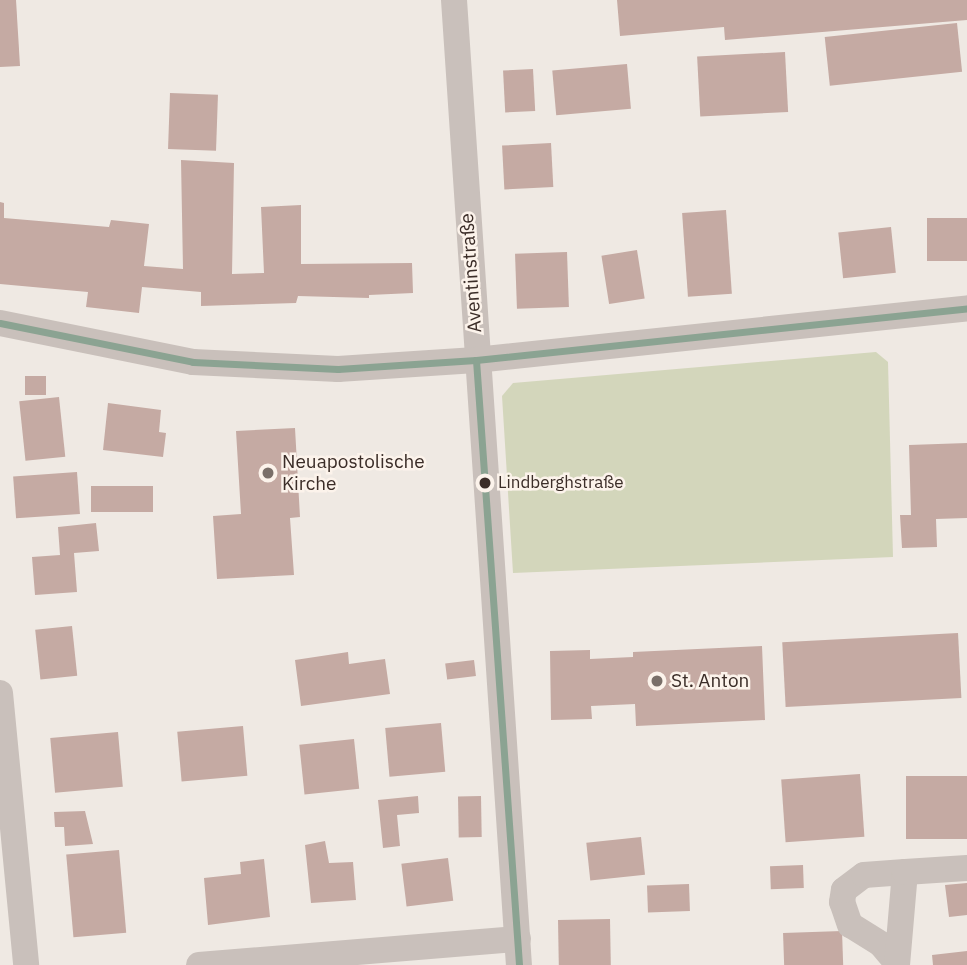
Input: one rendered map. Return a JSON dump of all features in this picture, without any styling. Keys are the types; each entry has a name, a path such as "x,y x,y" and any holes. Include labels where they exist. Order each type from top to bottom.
{"street":[{"name":"Aventinstraße","path":"454,0 519,952"},
{"path":"0,323 149,356 226,366 338,369 477,360 967,308"},
{"path":"0,692 26,965"},
{"path":"897,964 881,944 850,925 842,902 844,890 864,875 967,868"},
{"path":"897,964 905,872"},
{"path":"200,965 519,952"}],"green space":[{"path":"876,352 888,362 893,557 513,573 502,396 513,383"}],"building":[{"path":"0,0 16,0 20,66 0,67"},
{"path":"617,0 967,0 967,20 725,40 724,27 620,36"},
{"path":"957,23 962,72 830,86 825,37"},
{"path":"785,52 788,112 700,117 697,57"},
{"path":"627,64 631,109 556,115 552,71"},
{"path":"533,69 535,111 505,113 503,71"},
{"path":"170,93 218,95 216,151 168,149"},
{"path":"551,143 553,187 504,190 502,146"},
{"path":"181,160 234,163 232,274 264,273 261,207 301,205 301,264 412,263 413,293 369,295 369,298 298,296 296,303 201,306 201,292 142,287 139,313 86,307 88,292 0,284 0,202 4,203 4,218 109,227 111,220 149,224 144,266 183,269"},
{"path":"726,210 732,294 688,297 682,213"},
{"path":"927,218 967,218 967,261 927,261"},
{"path":"891,227 896,273 843,278 838,233"},
{"path":"637,250 645,298 609,304 601,256"},
{"path":"567,252 569,307 517,309 515,254"},
{"path":"25,376 46,376 46,395 25,395"},
{"path":"59,397 65,457 25,461 19,401"},
{"path":"108,403 161,410 159,432 166,433 163,457 103,450"},
{"path":"295,428 300,517 290,518 294,575 217,579 213,516 241,514 236,431"},
{"path":"967,443 967,518 936,519 937,547 902,548 900,515 911,515 909,445"},
{"path":"77,472 80,514 16,518 13,476"},
{"path":"91,486 153,486 153,512 91,512"},
{"path":"96,523 99,551 74,553 77,592 35,595 32,557 60,555 58,527"},
{"path":"72,626 77,676 40,680 35,630"},
{"path":"958,633 961,698 786,707 782,642"},
{"name":"St. Anton","path":"762,646 765,720 636,726 635,704 591,706 592,719 551,720 550,651 590,650 590,659 633,657 633,652"},
{"path":"348,652 349,664 385,659 390,694 301,706 295,660"},
{"path":"474,660 476,676 447,679 445,664"},
{"path":"441,723 445,772 389,777 385,728"},
{"path":"243,726 247,776 182,782 177,732"},
{"path":"118,732 123,787 55,793 50,738"},
{"path":"354,739 359,789 305,794 299,745"},
{"path":"860,774 864,837 786,842 781,780"},
{"path":"906,776 967,776 967,839 906,839"},
{"path":"418,796 419,813 397,815 400,846 383,848 378,800"},
{"path":"458,796 481,796 482,837 459,837"},
{"path":"85,811 93,844 65,846 64,827 55,827 54,812"},
{"path":"641,837 645,875 590,881 586,843"},
{"path":"325,841 329,863 353,862 356,900 311,903 305,845"},
{"path":"119,850 126,933 73,937 66,855"},
{"path":"448,858 453,901 407,906 401,864"},
{"path":"264,859 270,917 208,925 204,878 241,874 240,862"},
{"path":"803,865 804,888 771,889 770,866"},
{"path":"967,883 967,915 949,917 945,885"},
{"path":"689,884 690,911 648,912 647,885"},
{"path":"610,919 611,965 559,965 558,920"},
{"path":"842,931 843,965 784,965 783,933"},
{"path":"967,951 967,965 933,965 932,955"}],"transit line":[{"path":"0,323 193,362 338,369 476,360 967,308"},
{"path":"476,360 519,965"}],"place":[{"name":"Neuapostolische Kirche","path":"268,473"},
{"name":"Lindberghstraße","path":"485,483"},
{"name":"St. Anton","path":"657,681"}]}
